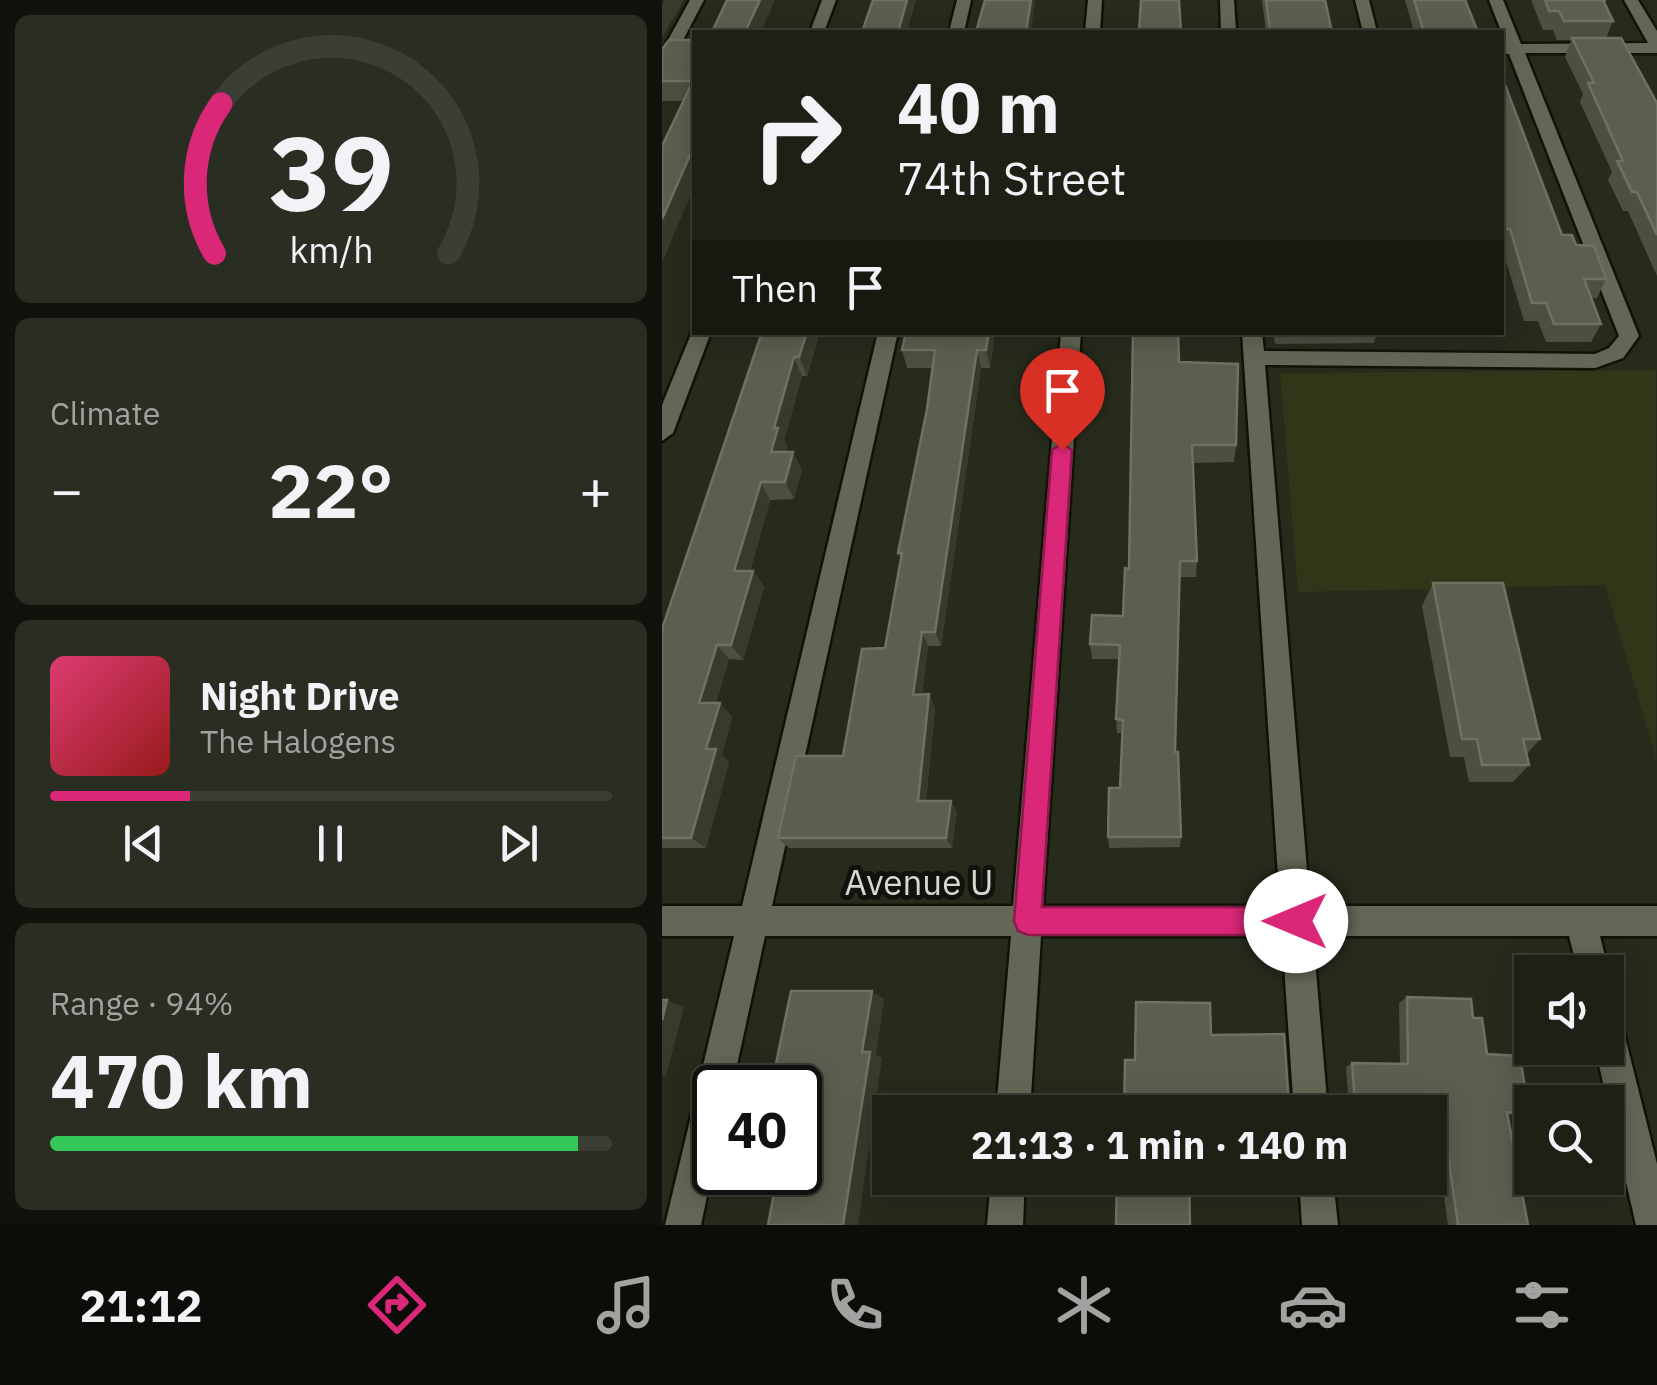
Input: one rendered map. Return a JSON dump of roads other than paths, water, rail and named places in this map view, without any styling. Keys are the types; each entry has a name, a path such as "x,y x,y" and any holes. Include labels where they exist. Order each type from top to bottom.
{"street":[{"path":"662,65 697,0"},
{"path":"818,30 829,0"},
{"path":"957,30 964,0"},
{"path":"1093,30 1096,0"},
{"path":"1227,0 1230,30"},
{"path":"1362,0 1370,30"},
{"path":"1496,0 1504,30"},
{"path":"1310,1095 1253,345 1595,361 1613,357 1624,348 1629,336 1509,49 1656,47 1631,0"},
{"path":"662,433 700,335"},
{"path":"720,1065 887,335"},
{"path":"1014,1095 1071,335"},
{"name":"Avenue U","path":"662,921 1656,921"},
{"path":"1581,921 1589,955"},
{"path":"1616,1065 1654,1225"},
{"path":"683,1225 692,1186"},
{"path":"1005,1225 1007,1195"},
{"path":"1317,1195 1320,1225"}]}
